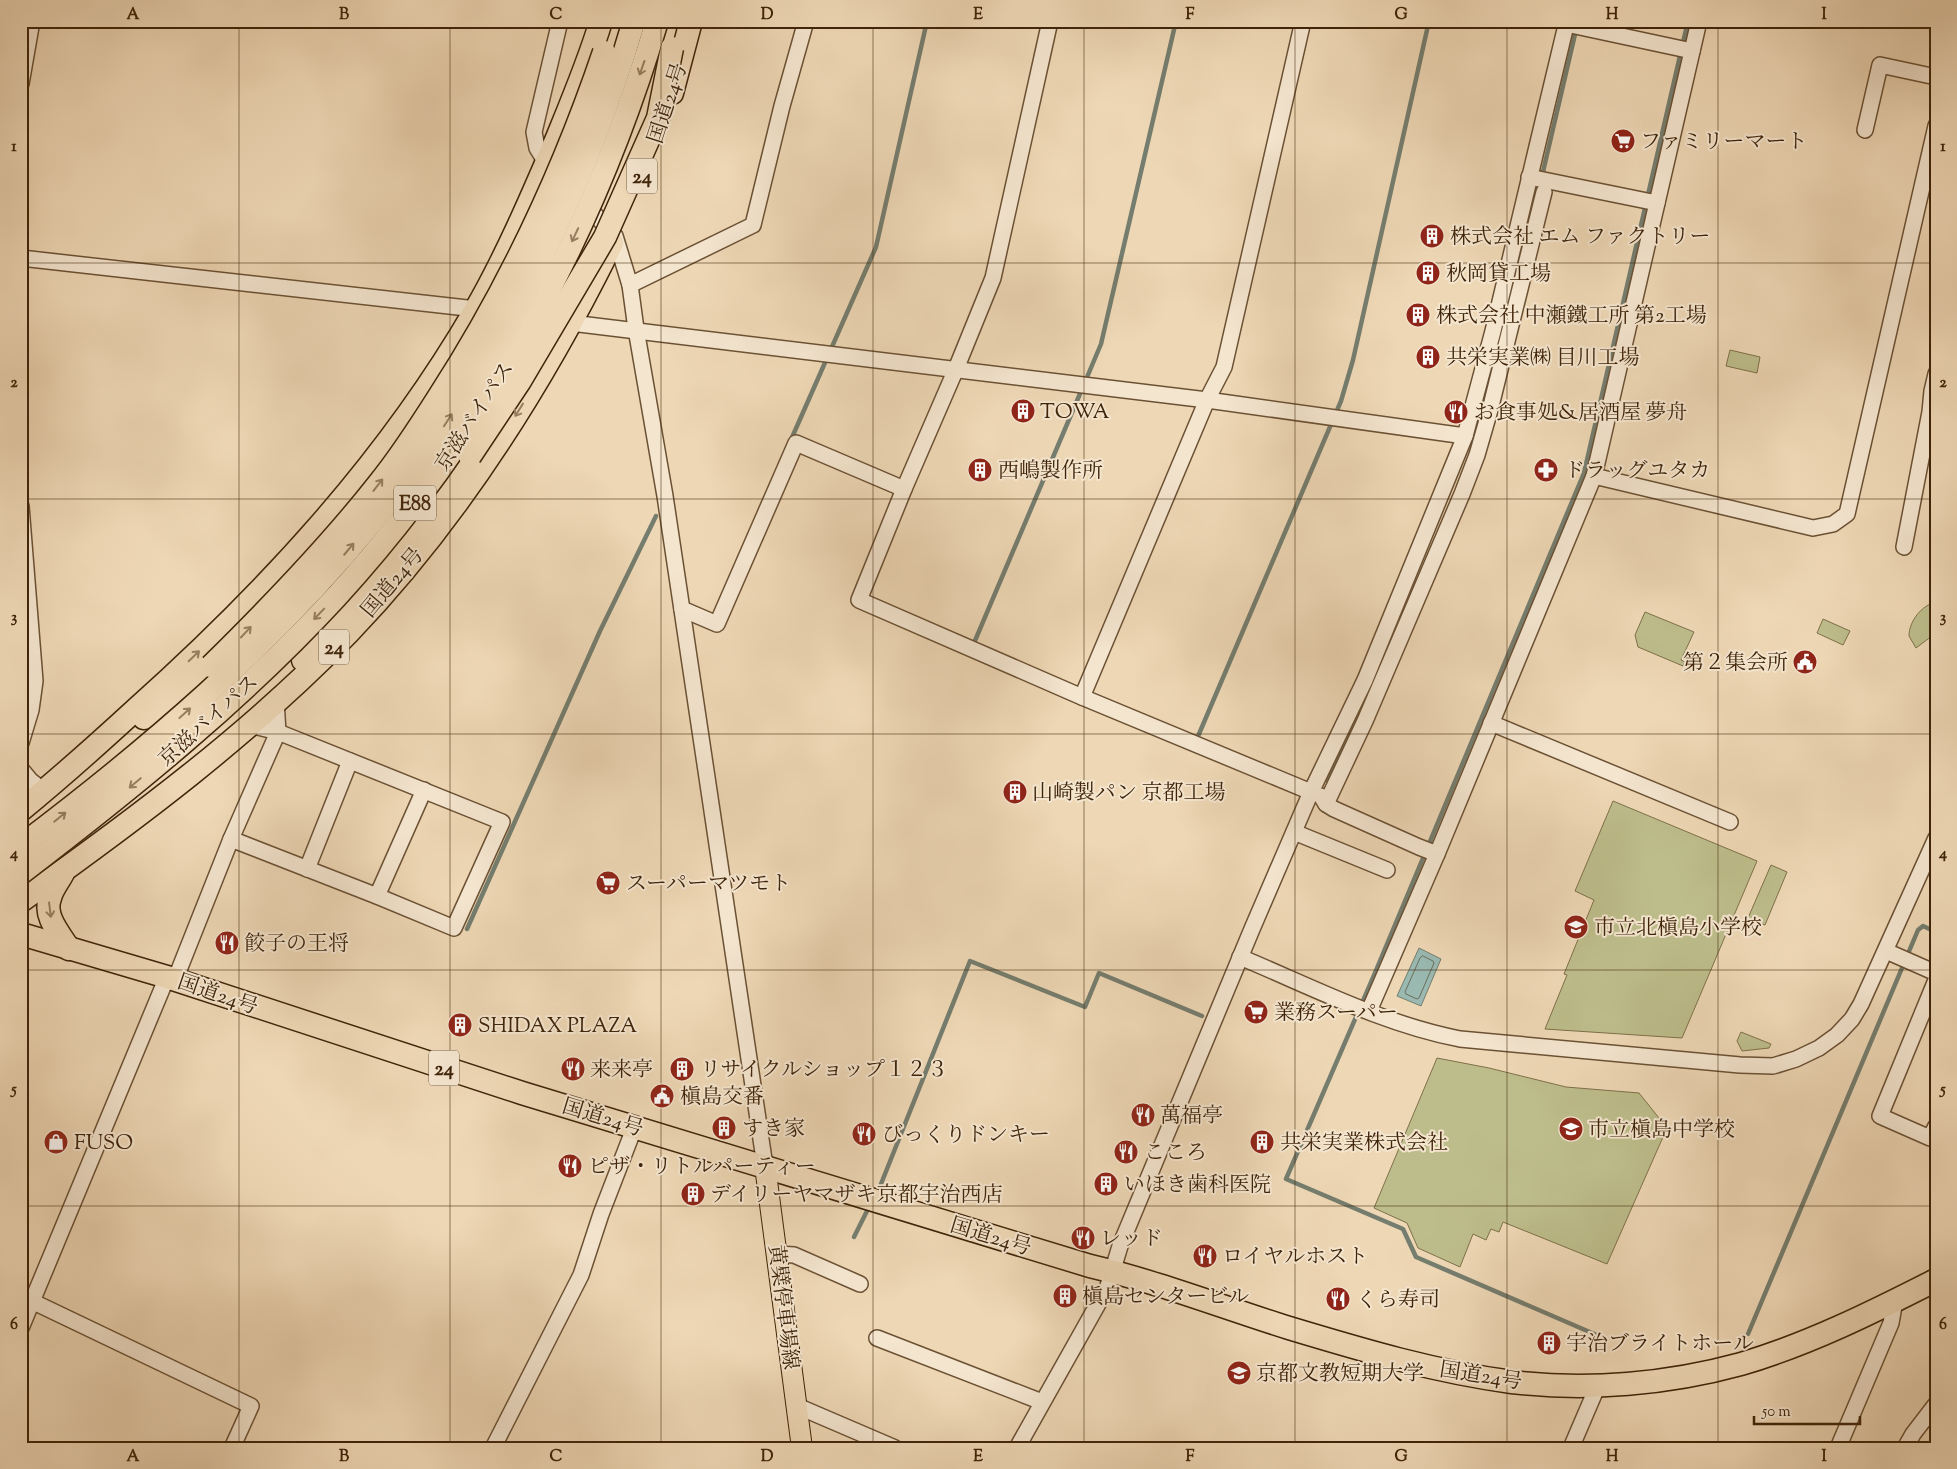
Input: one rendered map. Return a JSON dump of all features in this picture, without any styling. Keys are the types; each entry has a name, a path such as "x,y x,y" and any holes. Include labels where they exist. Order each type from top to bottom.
{"highway":[{"path":"21,810 161,688 229,622 340,502 375,459 444,360 476,309 546,164 584,71 601,21"},
{"path":"94,748 155,712 212,666 260,618 361,506 407,446 452,376 513,269 545,202 591,90 614,21"},
{"name":"京滋バイパス","path":"21,846 117,771 254,649 336,565 405,479 465,393 513,313 594,138 634,21"},
{"name":"京滋バイパス","path":"21,873 144,776 270,664 336,596 395,529 424,492 501,378 560,267 585,213 620,127 657,21"},
{"path":"253,722 327,630 414,529 470,456 520,381 564,303 605,237 658,118 680,21"},
{"name":"国道24号","path":"21,901 125,825 253,722 348,632 420,551 487,460 520,409 571,322 615,236 653,148 671,98 691,21"},
{"name":"24","path":"65,870 49,899 49,912 69,949"},
{"name":"国道24号","path":"21,934 171,979 522,1093 1113,1272 1289,1328 1422,1366 1513,1382 1598,1385 1684,1377 1740,1364 1790,1348 1895,1301 1936,1280"}],"main road":[{"name":"黄檗停車場線","path":"765,1166 802,1448"}],"street":[{"path":"21,84 32,21"},
{"path":"560,21 534,132 537,148 546,164 615,236 630,285 665,496 765,1166"},
{"path":"630,285 753,225 782,106 806,21"},
{"path":"1050,21 993,278 859,600 1082,697 1313,789 1326,804 1429,851"},
{"path":"1082,697 1206,400 1224,367 1303,21"},
{"path":"1369,1011 1429,851 1491,723 1594,476 1699,21"},
{"path":"1326,804 1354,725 1365,680 1413,590 1477,454 1490,410 1511,306 1574,24 1691,51"},
{"path":"1865,130 1880,65 1936,77"},
{"path":"1594,476 1813,528 1833,524 1847,514 1936,126"},
{"path":"1539,182 1657,203"},
{"path":"1519,272 1539,182"},
{"path":"21,258 476,309"},
{"path":"1413,590 1511,306"},
{"path":"571,322 1206,400 1465,436"},
{"path":"1904,547 1936,374"},
{"path":"682,609 717,624 796,442 904,489"},
{"path":"21,506 27,638 35,681 31,710 21,743"},
{"path":"21,1328 27,1299 171,979 278,732 276,701"},
{"path":"231,839 454,928 502,822 253,722"},
{"path":"1491,723 1730,822"},
{"path":"1017,1448 1108,1286 1120,1246 1294,832 1313,789 1354,725"},
{"path":"307,868 350,761"},
{"path":"21,770 44,791"},
{"path":"377,896 424,790"},
{"path":"1294,832 1387,870"},
{"path":"1240,957 1351,1004 1412,1027 1460,1038 1703,1062 1773,1066 1796,1059 1819,1048 1837,1035 1852,1019 1886,951 1936,838"},
{"path":"1886,951 1936,973"},
{"path":"1936,980 1880,1116 1930,1138 1936,1126"},
{"path":"493,1448 581,1274 601,1214 635,1126"},
{"path":"777,1254 794,1255 860,1284"},
{"path":"27,1299 251,1406 232,1448"},
{"path":"1838,1448 1891,1323 1895,1301"},
{"path":"877,1338 1042,1402"},
{"path":"1571,1448 1598,1385"},
{"path":"1905,1448 1913,1434 1936,1404"},
{"path":"796,1406 895,1448"}],"green space":[{"path":"1730,350 1760,357 1757,373 1726,366"},
{"path":"1936,602 1936,633 1916,648 1909,636 1911,625 1921,610"},
{"path":"1645,612 1694,632 1681,660 1685,662 1683,666 1638,647 1635,635"},
{"path":"1823,619 1850,631 1843,645 1817,633"},
{"path":"1613,801 1757,861 1682,1038 1545,1029 1567,975 1564,974 1594,900 1575,891"},
{"path":"1771,865 1787,872 1765,925 1748,918"},
{"path":"1741,1032 1771,1044 1769,1048 1742,1051 1737,1041"},
{"path":"1437,1058 1489,1068 1566,1087 1639,1093 1667,1128 1607,1264 1503,1222 1499,1232 1491,1229 1486,1240 1473,1234 1460,1267 1418,1248 1407,1223 1374,1208"}],"water":[{"path":"1419,948 1441,959 1421,1006 1397,996"}],"waterway":[{"path":"790,442 876,247 927,21"},
{"path":"1085,382 1101,344 1176,21"},
{"path":"1196,741 1341,401 1353,360 1429,21"},
{"path":"1599,1336 1416,1257 1403,1229 1286,1179 1375,973 1584,473 1688,21"},
{"path":"1542,176 1576,30"},
{"path":"974,643 1082,389"},
{"path":"467,929 600,631 656,516"},
{"path":"1328,781 1377,673"},
{"path":"1748,1334 1918,930 1923,926 1936,932"},
{"path":"877,1194 970,961 1085,1007 1099,973 1202,1016"},
{"path":"854,1237 869,1207"}],"place":[{"name":"ファミリーマート","path":"1623,141"},
{"name":"株式会社 エム ファクトリー","path":"1432,236"},
{"name":"秋岡貸工場","path":"1428,273"},
{"name":"株式会社 中瀬鐵工所 第2工場","path":"1418,315"},
{"name":"共栄実業㈱ 目川工場","path":"1428,357"},
{"name":"TOWA","path":"1023,411"},
{"name":"お食事処&居酒屋 夢舟","path":"1456,412"},
{"name":"西嶋製作所","path":"980,470"},
{"name":"ドラッグユタカ","path":"1546,470"},
{"name":"第２集会所","path":"1805,662"},
{"name":"山崎製パン 京都工場","path":"1015,792"},
{"name":"スーパーマツモト","path":"608,883"},
{"name":"市立北槇島小学校","path":"1576,927"},
{"name":"餃子の王将","path":"227,943"},
{"name":"業務スーパー","path":"1256,1012"},
{"name":"SHIDAX PLAZA","path":"460,1025"},
{"name":"来来亭","path":"573,1069"},
{"name":"リサイクルショップ１２３","path":"682,1069"},
{"name":"槇島交番","path":"662,1096"},
{"name":"萬福亭","path":"1143,1115"},
{"name":"すき家","path":"724,1128"},
{"name":"市立槇島中学校","path":"1571,1129"},
{"name":"びっくりドンキー","path":"864,1134"},
{"name":"FUSO","path":"56,1142"},
{"name":"共栄実業株式会社","path":"1262,1142"},
{"name":"こころ","path":"1126,1152"},
{"name":"ピザ・リトルパーティー","path":"570,1166"},
{"name":"いほき歯科医院","path":"1106,1184"},
{"name":"デイリーヤマザキ京都宇治西店","path":"693,1194"},
{"name":"レッド","path":"1083,1238"},
{"name":"ロイヤルホスト","path":"1205,1256"},
{"name":"槇島センタービル","path":"1065,1296"},
{"name":"くら寿司","path":"1338,1299"},
{"name":"宇治ブライトホール","path":"1549,1343"},
{"name":"京都文教短期大学","path":"1239,1373"}]}
